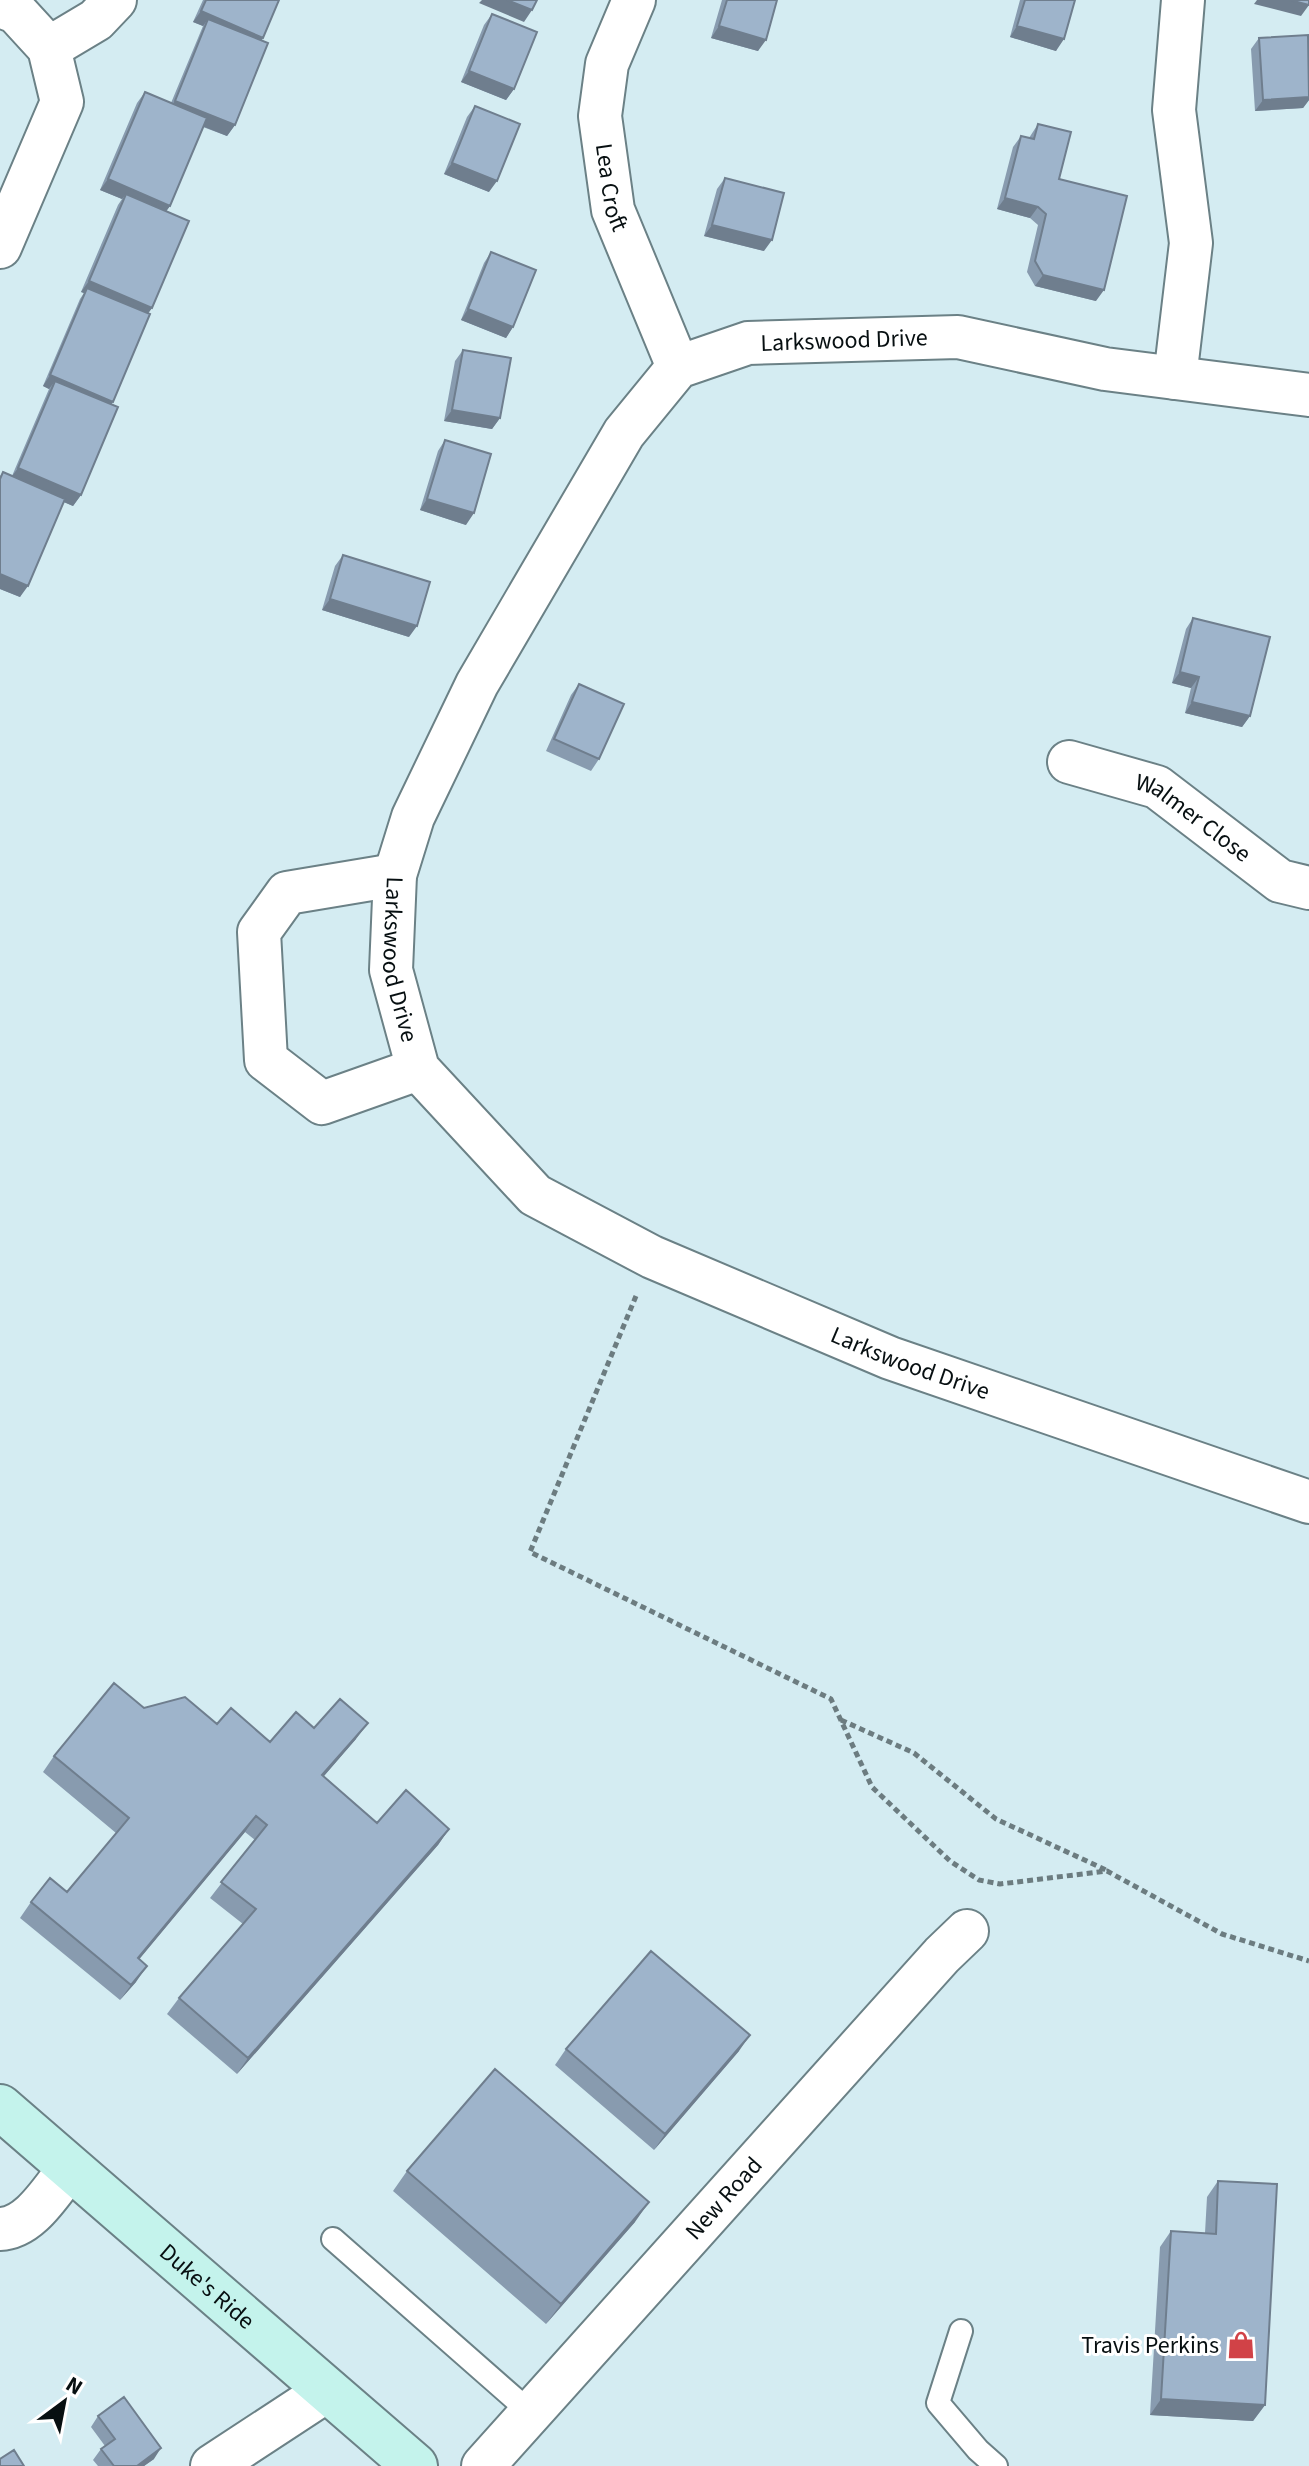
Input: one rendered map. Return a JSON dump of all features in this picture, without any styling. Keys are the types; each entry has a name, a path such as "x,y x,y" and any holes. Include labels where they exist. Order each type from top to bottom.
{"main road":[{"name":"Duke's Ride","path":"0,2107 415,2466"}],"street":[{"path":"49,48 96,20 115,0"},
{"name":"Lea Croft","path":"634,0 607,64 600,116 613,210 678,367"},
{"path":"1175,378 1191,243 1174,110 1183,0"},
{"path":"0,6 16,12 49,48 62,102 0,247"},
{"name":"Larkswood Drive","path":"1309,395 1105,369 958,337 748,343 678,367 624,433 477,684 413,817 395,875 391,970 418,1069 535,1195 652,1257 890,1358 1309,1502"},
{"name":"Walmer Close","path":"1069,762 1157,787 1280,881 1309,888"},
{"path":"395,875 287,893 259,932 266,1060 322,1103 418,1069"},
{"name":"New Road","path":"483,2466 942,1955 967,1931"},
{"path":"0,2229 7,2229 28,2218 70,2168"},
{"path":"212,2466 328,2390"}],"lane":[{"path":"333,2239 531,2413"},
{"path":"961,2331 938,2403 978,2450 996,2466"}],"path":[{"path":"652,1257 530,1552 831,1699 872,1787 950,1861 979,1880 1000,1884 1107,1871"},
{"path":"840,1719 914,1753 996,1819 1107,1871 1222,1934 1309,1961"}],"building":[{"path":"206,0 279,0 263,38 201,11"},
{"path":"507,0 537,0 532,10"},
{"path":"727,0 777,0 766,40 719,26"},
{"path":"1025,0 1075,0 1064,39 1017,26"},
{"path":"1290,0 1309,0 1309,5"},
{"path":"492,14 537,32 514,89 469,71"},
{"path":"208,19 268,43 235,125 175,101"},
{"path":"1308,35 1309,97 1263,100 1259,38"},
{"path":"145,92 207,118 170,206 108,179"},
{"path":"475,106 520,124 497,181 452,163"},
{"path":"1038,124 1071,132 1059,179 1127,196 1104,290 1043,275 1035,261 1046,214 1038,207 1005,198 1021,136 1034,139"},
{"path":"725,178 784,193 772,240 712,225"},
{"path":"126,194 189,221 152,308 89,281"},
{"path":"491,252 536,270 513,327 468,309"},
{"path":"87,288 150,314 113,402 50,375"},
{"path":"463,350 511,358 500,418 452,410"},
{"path":"55,381 118,407 81,495 18,468"},
{"path":"445,440 491,454 474,513 427,499"},
{"path":"3,472 65,499 28,586 0,574 0,479"},
{"path":"343,555 430,582 417,626 330,599"},
{"path":"1193,618 1270,637 1250,716 1192,702 1199,677 1180,672"},
{"path":"579,684 624,704 599,759 554,739"},
{"path":"114,1683 144,1708 185,1697 217,1724 231,1708 270,1742 296,1712 314,1728 340,1699 368,1723 322,1775 377,1823 406,1790 449,1829 248,2058 179,1998 256,1909 221,1882 267,1825 256,1816 138,1958 147,1966 131,1985 31,1902 50,1878 67,1892 129,1818 54,1756"},
{"path":"651,1951 750,2035 665,2134 566,2049"},
{"path":"495,2069 649,2202 561,2304 407,2171"},
{"path":"1218,2181 1277,2184 1265,2405 1161,2399 1171,2231 1216,2234"},
{"path":"124,2397 161,2448 137,2466 114,2466 101,2449 115,2439 98,2416"},
{"path":"14,2450 24,2466 0,2466 0,2459"}],"place":[{"name":"Travis Perkins","path":"1241,2345"}]}
